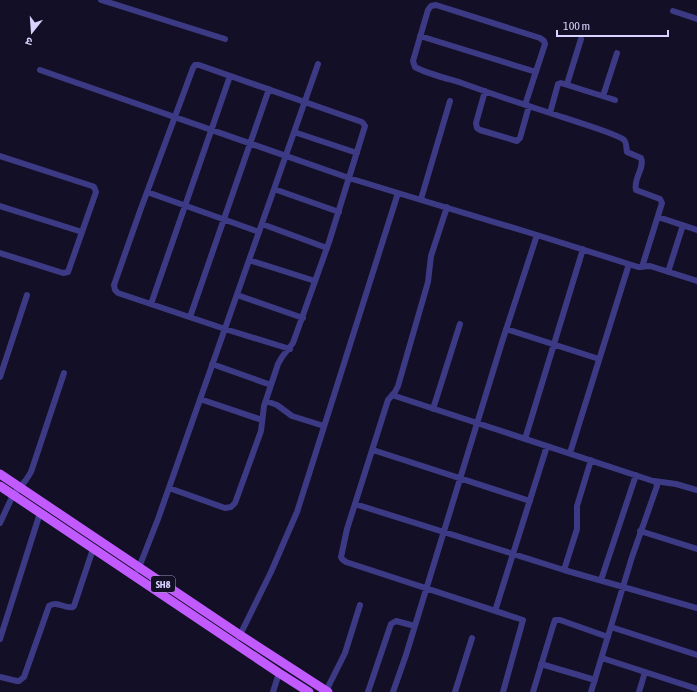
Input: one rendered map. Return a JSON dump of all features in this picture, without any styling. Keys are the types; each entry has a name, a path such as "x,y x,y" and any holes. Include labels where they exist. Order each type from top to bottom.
{"main road":[{"name":"SH8","path":"0,474 139,568 238,640 279,673 309,692"},
{"name":"SH8","path":"0,486 135,577 238,640 327,691"}],"street":[{"path":"104,0 225,39"},
{"path":"485,91 476,123 477,128 517,141 520,138 527,106 544,44 543,40 436,5 432,6 428,10 413,61 415,67 485,91 527,106 605,131 623,139 626,143 627,152 641,158 642,165 636,184 636,190 662,201 662,206 642,267"},
{"path":"673,11 697,19"},
{"path":"420,36 536,72"},
{"path":"567,84 581,39"},
{"path":"602,96 616,53"},
{"path":"135,577 169,488 318,64"},
{"path":"169,488 225,508 233,506 261,431 263,412 280,360 290,349 294,343 316,281 365,128 364,124 359,121 196,65 193,68 147,192 114,288 118,293 290,349"},
{"path":"40,70 349,178 638,267 650,266 697,281"},
{"path":"151,304 230,76"},
{"path":"550,113 558,84 561,82 615,100"},
{"path":"190,317 269,89"},
{"path":"421,199 450,101"},
{"path":"294,132 357,153"},
{"path":"0,156 94,187 96,189 69,270 66,273 0,253"},
{"path":"274,189 339,212"},
{"path":"147,192 259,232"},
{"path":"238,640 293,524 398,193"},
{"path":"0,206 82,232"},
{"path":"447,207 431,256 428,282 397,390 388,400 347,529 341,554 342,559 346,562 524,620 503,692"},
{"path":"658,217 697,230"},
{"path":"262,224 327,248"},
{"path":"668,272 683,225"},
{"path":"392,692 427,589 506,329 537,235"},
{"path":"525,439 583,249"},
{"path":"249,260 316,281"},
{"path":"570,453 628,264"},
{"path":"0,377 28,295"},
{"path":"237,295 303,318"},
{"path":"433,409 460,324"},
{"path":"506,329 599,359"},
{"path":"212,364 271,385"},
{"path":"0,523 13,495 31,472 64,373"},
{"path":"392,396 654,481 676,484 697,490"},
{"path":"200,399 262,420"},
{"path":"266,401 277,405 292,416 324,426"},
{"path":"495,611 547,446"},
{"path":"373,450 530,501"},
{"path":"564,570 577,529 577,506 591,460"},
{"path":"601,580 636,475"},
{"path":"591,692 640,531 657,486 654,481"},
{"path":"355,504 564,570 697,608"},
{"path":"0,639 40,513"},
{"path":"640,531 697,549"},
{"path":"0,678 19,681 24,677 49,606 56,603 69,608 74,606 92,549"},
{"path":"327,691 345,653 360,604"},
{"path":"534,692 555,620 560,620 608,637"},
{"path":"368,692 391,624 398,621 415,626"},
{"path":"611,627 697,655"},
{"path":"455,692 472,638"},
{"path":"602,658 697,689"},
{"path":"542,664 595,680"},
{"path":"639,692 645,672"},
{"path":"273,692 279,673"}]}
